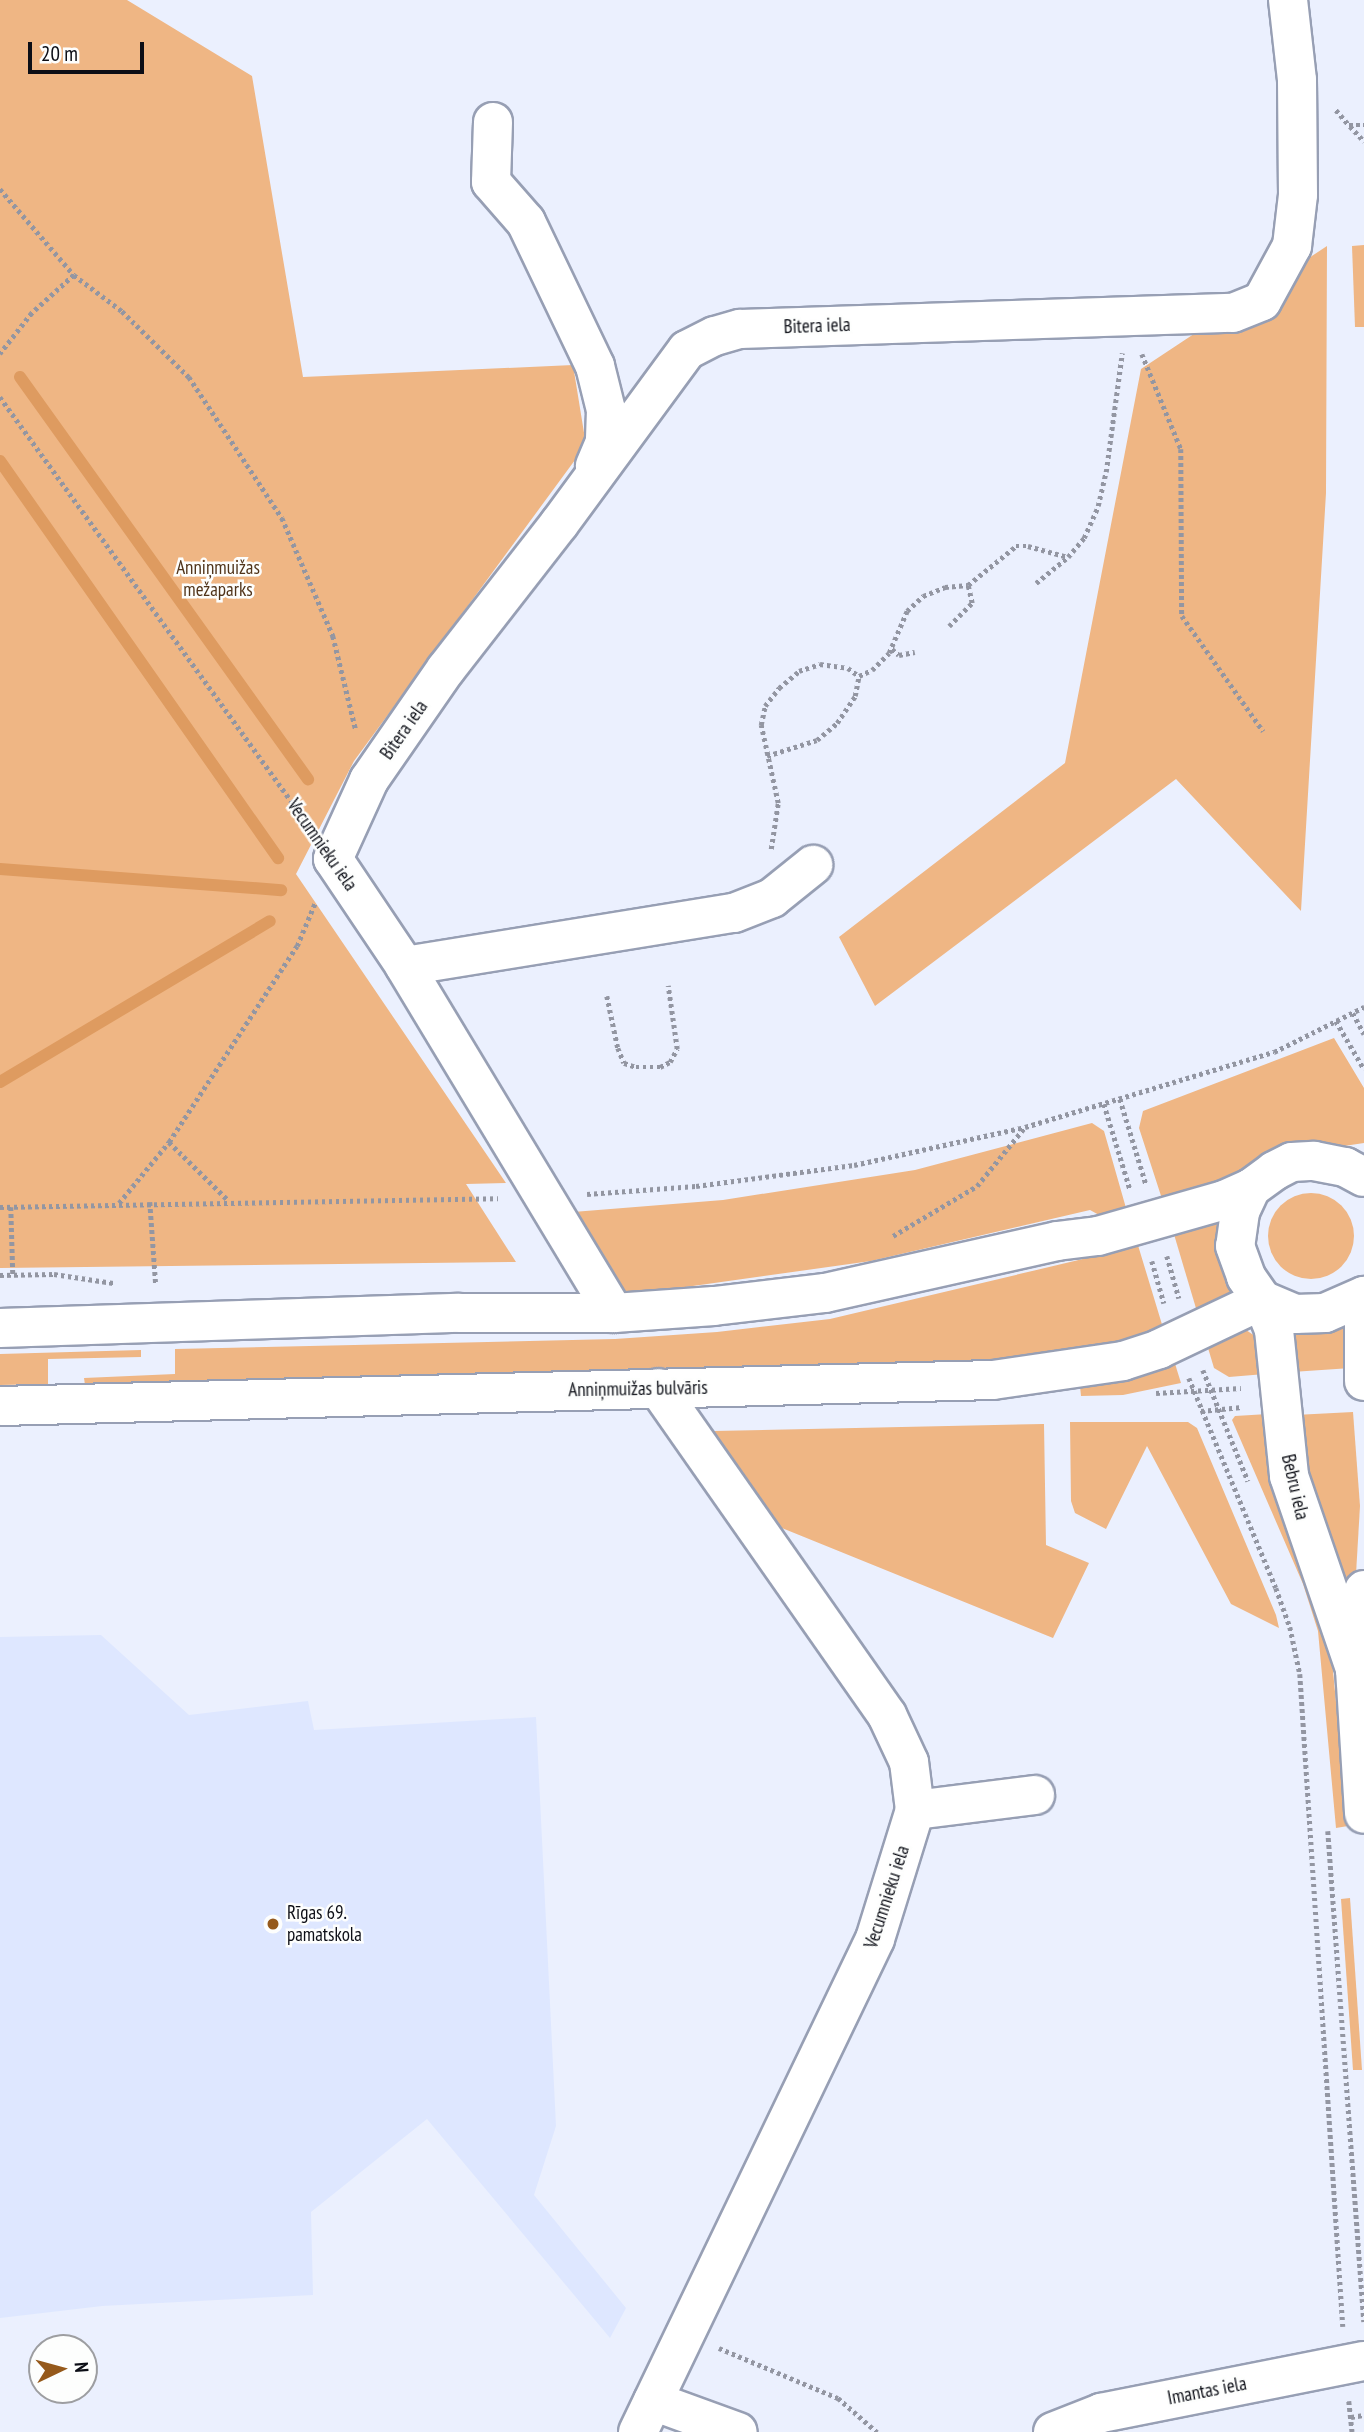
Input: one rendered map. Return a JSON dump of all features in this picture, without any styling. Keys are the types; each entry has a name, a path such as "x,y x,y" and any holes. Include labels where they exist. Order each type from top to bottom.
{"street":[{"name":"Bitera iela","path":"333,859 369,780 446,669 661,388 687,349 715,336 740,329 1233,313 1262,301 1292,246 1298,195 1297,80 1288,0"},
{"path":"493,121 491,182 526,222 595,366 606,410 605,442 589,481"},
{"name":"Vecumnieku iela","path":"333,859 405,966 614,1313"},
{"path":"405,966 734,913 772,898 813,864"},
{"path":"0,1328 459,1313 614,1313 714,1306 825,1293 1149,1223 1224,1200 1251,1188 1292,1162 1314,1161 1358,1169"},
{"path":"1251,1188 1240,1212 1235,1247 1246,1277 1262,1300 1294,1314 1325,1313 1364,1296 1364,1381"},
{"name":"Anniņmuižas bulvāris","path":"0,1406 993,1380 1123,1361 1183,1337 1262,1300"},
{"name":"Bebru iela","path":"1262,1300 1274,1330 1289,1476 1354,1669"},
{"name":"Vecumnieku iela","path":"645,2417 875,1939 915,1810 909,1762 887,1715 659,1388"},
{"name":"Bebru iela","path":"1364,1590 1354,1669 1364,1814"},
{"path":"915,1810 1035,1795"},
{"name":"Imantas iela","path":"1053,2432 1101,2413 1355,2362"},
{"path":"645,2417 738,2432"}],"path":[{"path":"1349,125 1364,141"},
{"path":"0,189 74,275 122,311 189,377 282,518 334,636 369,780"},
{"path":"0,354 33,313 74,275"},
{"path":"1036,583 1068,556 1084,538 1098,506 1106,472 1127,317"},
{"path":"1127,317 1181,449 1182,617 1263,731"},
{"name":"Vecumnieku iela","path":"0,397 333,859"},
{"path":"859,676 872,670 892,649 907,611 923,596 945,587 968,585 1016,546 1028,546 1068,556"},
{"path":"949,626 972,603 968,585"},
{"path":"892,649 899,655 915,652"},
{"path":"772,898 766,872 778,803 761,725 765,706 799,671 820,664 848,668 859,676"},
{"path":"766,756 817,740 837,723 855,696 859,676"},
{"path":"119,1204 169,1142 297,946 333,859"},
{"path":"607,996 618,1048 624,1063 636,1067 660,1067 670,1062 677,1049 668,986"},
{"path":"0,1207 150,1202 543,1197 696,1186 855,1165 1025,1127 1273,1052 1364,1007"},
{"path":"1353,1013 1364,1034"},
{"path":"1336,1021 1364,1069"},
{"path":"1120,1099 1149,1223 1183,1337 1193,1390 1276,1588 1290,1627 1300,1674 1355,2362 1350,2417 1352,2432"},
{"path":"1104,1104 1149,1223 1183,1337 1253,1493"},
{"path":"169,1142 229,1201"},
{"path":"150,1202 156,1296"},
{"path":"11,1207 13,1274"},
{"path":"0,1275 54,1274 126,1284"},
{"path":"147,1287 156,1287"},
{"path":"1326,1817 1364,2322"},
{"path":"686,2334 838,2398 877,2432"},
{"path":"1350,2417 1364,2415"}],"shaded area":[{"name":"Rīgas 69. pamatskola","path":"101,1635 189,1715 308,1701 314,1730 536,1717 556,2126 534,2195 626,2308 610,2338 427,2119 311,2212 313,2295 102,2306 0,2318 0,1637"}],"green space":[{"name":"Anniņmuižas mežaparks","path":"0,0 127,0 252,76 303,377 573,365 586,445 354,761 296,874 506,1183 466,1184 516,1262 0,1268"},
{"path":"1364,245 1364,327 1355,327 1352,246"},
{"path":"1327,246 1326,493 1301,911 1176,779 875,1006 839,937 1065,763 1141,369"},
{"path":"1334,1038 1364,1088 1364,1143 1344,1146 1300,1143 1235,1181 1163,1202 1139,1128 1143,1111"},
{"path":"1092,1123 1104,1131 1128,1215 1110,1221 1090,1210 871,1261 643,1293 627,1292 611,1280 573,1212 723,1200 915,1170"},
{"path":"1311,1193 1335,1200 1347,1212 1354,1236 1347,1260 1335,1272 1311,1279 1287,1272 1275,1260 1268,1236 1275,1212 1287,1200"},
{"path":"1221,1219 1237,1290 1198,1315 1173,1231"},
{"path":"1137,1242 1164,1331 1139,1341 992,1362 659,1368 85,1385 84,1378 175,1374 175,1349 615,1339 717,1332 830,1319 1087,1258"},
{"path":"1345,1322 1351,1368 1292,1372 1293,1328"},
{"path":"1233,1328 1246,1330 1255,1336 1265,1374 1229,1377 1214,1368 1205,1338"},
{"path":"141,1350 141,1357 48,1359 48,1384 0,1385 0,1354"},
{"path":"1172,1354 1181,1383 1123,1395 1081,1396 1080,1386"},
{"path":"1353,1412 1360,1506 1354,1608 1310,1505 1295,1415"},
{"path":"1268,1414 1330,1640 1348,1826 1336,1828 1318,1631 1303,1584 1232,1420 1235,1416"},
{"path":"1070,1422 1188,1422 1197,1428 1276,1615 1279,1628 1231,1604 1147,1446 1106,1529 1075,1513 1071,1501"},
{"path":"1044,1424 1046,1545 1089,1563 1053,1638 772,1524 714,1431"},
{"path":"1350,1898 1362,2070 1353,2070 1341,1899"}],"waterway":[{"path":"20,377 308,780"},
{"path":"0,461 278,858"},
{"path":"0,869 281,890"},
{"path":"0,1082 270,921"}],"place":[{"name":"Rīgas 69. pamatskola","path":"273,1924"}]}
